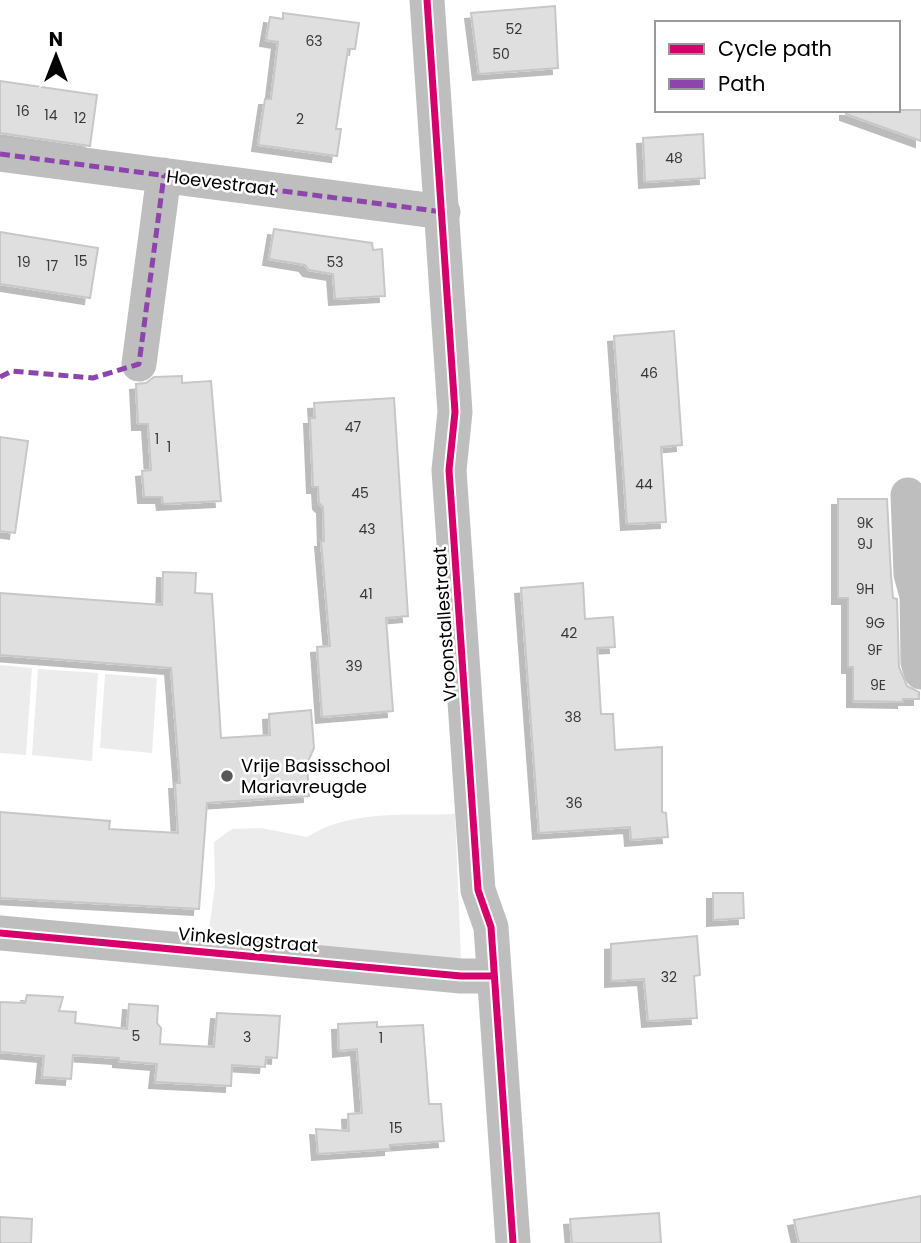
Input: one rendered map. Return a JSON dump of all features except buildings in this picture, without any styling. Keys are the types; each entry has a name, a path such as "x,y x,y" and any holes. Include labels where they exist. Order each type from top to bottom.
{"street":[{"name":"Vroonstallestraat","path":"427,0 455,412 449,470 478,890 491,926 513,1243"},
{"name":"Hoevestraat","path":"0,154 443,212"},
{"path":"139,364 164,175"},
{"path":"908,495 911,574 919,596 918,662 921,672"},
{"name":"Vinkeslagstraat","path":"0,933 461,976 493,976"}],"shaded area":[{"path":"0,665 32,668 26,755 0,753"},
{"path":"38,669 98,673 92,761 32,755"},
{"path":"105,674 157,678 152,753 100,748"},
{"path":"455,814 461,959 208,937 215,886 214,842 232,829 261,828 307,837 324,828 360,818"}],"marked path":[{"path":"0,154 443,212"},
{"path":"0,377 12,371 93,378 139,364 164,175"}],"cycle path":[{"path":"427,0 455,412 449,470 478,890 491,927 513,1243"},
{"path":"0,933 461,976 493,976"}],"place":[{"name":"Vrije Basisschool Mariavreugde","path":"227,776"}]}
